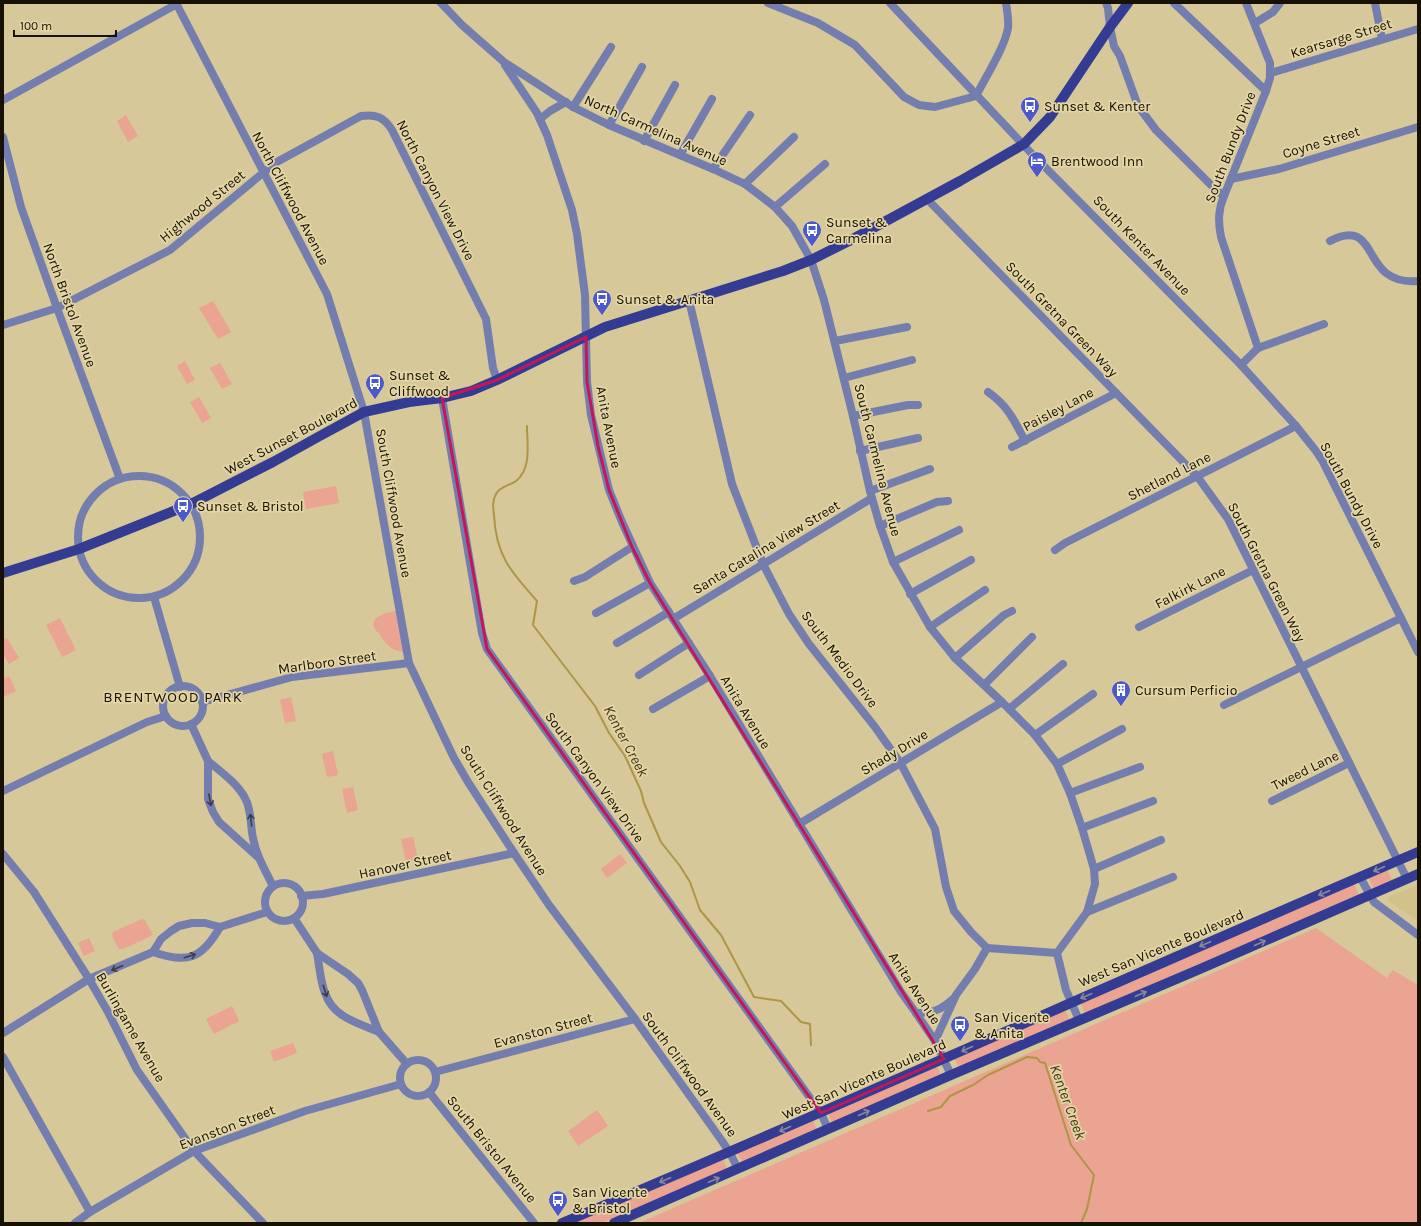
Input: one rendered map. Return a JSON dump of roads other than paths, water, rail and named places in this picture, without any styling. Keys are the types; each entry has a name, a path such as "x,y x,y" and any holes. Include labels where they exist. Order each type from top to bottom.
{"main road":[{"name":"West Sunset Boulevard","path":"3,573 79,549 191,504 273,462 364,412 409,402 442,398 471,391 497,380 605,327 783,271 811,260 977,172 1024,144 1050,117 1128,3"},
{"name":"West San Vicente Boulevard","path":"562,1223 730,1153 944,1060 1072,1002 1418,852"},
{"path":"614,1223 950,1075 1200,969 1418,874"}],"street":[{"name":"North Carmelina Avenue","path":"441,3 462,25 504,62 573,107 644,141 713,169 745,184 775,207 792,226 811,260"},
{"path":"768,3 818,23 855,45 904,97 919,105 935,107 976,96 1008,29 1006,3"},
{"name":"South Kenter Avenue","path":"890,3 1032,154 1241,365"},
{"path":"1106,3 1114,46 1120,56 1138,106 1156,130 1216,190 1224,196"},
{"path":"1174,3 1266,91"},
{"name":"South Bundy Drive","path":"1246,3 1270,64 1271,73 1266,91 1220,207 1219,220 1221,237 1258,348"},
{"path":"1255,23 1273,12 1280,3"},
{"path":"1375,3 1382,39"},
{"path":"3,100 176,4"},
{"name":"North Cliffwood Avenue","path":"176,4 327,294 364,412"},
{"name":"Kearsarge Street","path":"1271,73 1418,29"},
{"path":"573,107 611,47"},
{"name":"Anita Avenue","path":"504,62 540,119 567,194 577,234 585,295 587,382 594,427 609,490 632,547 650,583 710,676 798,824 901,992 935,1041 950,1075"},
{"path":"609,125 642,67"},
{"path":"644,141 676,85"},
{"path":"680,155 712,99"},
{"path":"540,119 550,111 566,102"},
{"path":"713,169 750,115"},
{"name":"North Canyon View Drive","path":"264,174 275,163 362,116 378,116 386,121 392,130 486,319 493,368 497,380"},
{"name":"Coyne Street","path":"1231,179 1279,169 1418,126"},
{"name":"North Bristol Avenue","path":"3,137 21,207 56,308 120,479"},
{"path":"745,184 794,137"},
{"path":"775,207 825,164"},
{"name":"Highwood Street","path":"3,325 56,308 170,250 264,174"},
{"name":"South Gretna Green Way","path":"927,199 1198,476 1228,518 1407,879"},
{"path":"1330,241 1338,236 1355,236 1368,247 1386,273 1397,279 1408,282 1418,281"},
{"name":"South Carmelina Avenue","path":"811,260 835,341 871,495 893,562 930,627 955,658 1035,735 1057,764 1070,793 1094,869 1095,884 1087,912 1057,952"},
{"name":"South Medio Drive","path":"689,300 732,484 763,564 789,614 809,644 875,727 901,764 935,829 946,887 954,911 971,932 987,948"},
{"path":"1241,365 1258,348 1324,324"},
{"path":"835,341 907,327"},
{"path":"844,378 912,360"},
{"name":"South Bundy Drive","path":"1241,365 1296,426 1322,460 1418,652"},
{"path":"988,392 1008,410 1025,441"},
{"name":"Paisley Lane","path":"1012,447 1116,393"},
{"name":"South Canyon View Drive","path":"442,398 482,633 487,649 821,1113 828,1129"},
{"path":"853,416 908,405 918,405"},
{"name":"South Cliffwood Avenue","path":"364,412 409,663 454,758 514,854 549,905 635,1019 730,1153 738,1169"},
{"name":"Shetland Lane","path":"1055,550 1065,543 1296,426"},
{"path":"860,451 918,438"},
{"name":"Santa Catalina View Street","path":"617,643 671,616 763,564 871,495 930,469"},
{"path":"144,477 157,479 168,483 180,492 191,504 199,527 200,543 198,558 187,576 173,588 154,597 134,597 119,593 104,584 92,573 84,562 79,549 78,526 80,516 92,498 102,489 120,479 144,477"},
{"path":"880,526 937,502 948,501"},
{"path":"893,562 959,530"},
{"path":"574,581 585,577 632,547"},
{"path":"910,594 971,560"},
{"name":"Falkirk Lane","path":"1139,627 1253,570"},
{"path":"596,613 650,583"},
{"path":"930,627 985,590"},
{"path":"154,597 180,687"},
{"path":"955,658 1004,615 1012,612"},
{"path":"1224,705 1302,668 1401,618"},
{"path":"984,685 1032,637"},
{"path":"639,675 689,643"},
{"name":"Marlboro Street","path":"202,702 292,677 409,663"},
{"path":"1009,709 1063,664"},
{"path":"653,709 710,676"},
{"path":"180,687 186,687 197,692 202,702 202,712 196,721 191,724 180,726 170,721 166,716 163,706 167,695 175,688 180,687"},
{"path":"1035,735 1093,694"},
{"name":"Shady Drive","path":"798,824 901,764 1002,702"},
{"path":"3,791 147,722 166,716"},
{"path":"191,724 208,761 238,788 246,799 250,814 253,838 259,858 273,886"},
{"path":"1057,764 1122,729"},
{"path":"208,761 208,799 213,812 219,822 259,858"},
{"name":"Tweed Lane","path":"1272,801 1349,763"},
{"path":"1070,793 1140,767"},
{"path":"1082,828 1153,801"},
{"path":"1094,869 1161,840"},
{"name":"Burlingame Avenue","path":"3,854 34,892 89,979 108,1012 137,1070 194,1151 263,1223"},
{"name":"Hanover Street","path":"301,896 323,894 514,854"},
{"path":"1087,912 1173,877"},
{"path":"1360,877 1369,895 1377,906 1418,935"},
{"path":"281,883 293,885 298,889 301,896 301,910 294,918 282,921 271,916 265,907 265,897 267,892 273,886 281,883"},
{"path":"3,1032 89,979 153,952 162,938 179,926 192,923 205,923 220,927 267,912"},
{"path":"294,918 317,953 348,974 358,983 379,1032 407,1064"},
{"path":"153,952 168,958 180,959 192,956 203,951 211,942 220,927"},
{"path":"916,1013 930,1013 948,1003 976,969 987,948 1057,952 1066,990 1079,1020"},
{"path":"317,953 324,990 333,1008 342,1016 379,1032"},
{"path":"935,1041 956,995"},
{"name":"Evanston Street","path":"435,1072 635,1019"},
{"path":"3,1057 90,1212"},
{"path":"423,1060 428,1062 435,1072 436,1083 429,1092 419,1096 408,1092 401,1084 401,1073 407,1064 412,1061 423,1060"},
{"name":"Evanston Street","path":"75,1223 90,1212 194,1151 305,1111 401,1084"},
{"name":"South Bristol Avenue","path":"429,1092 534,1223"}],"waterway":[{"name":"Kenter Creek","path":"527,426 527,463 521,476 516,481 498,491 494,499 493,507 498,542 506,562 512,572 537,601 533,625 595,706 609,733 625,756 641,791 644,803 661,842 680,866 690,882 700,910 721,935 754,997 781,1001 801,1022 810,1024 811,1045"},
{"name":"Kenter Creek","path":"928,1111 941,1107 950,1096 973,1085 988,1075 1027,1057 1037,1058 1040,1062 1045,1063 1071,1145 1094,1175 1087,1209 1081,1223"}],"place":[{"name":"Sunset & Kenter","path":"1030,123"},
{"name":"Brentwood Inn","path":"1037,178"},
{"name":"Sunset & Carmelina","path":"812,247"},
{"name":"Sunset & Anita","path":"602,316"},
{"name":"Sunset & Cliffwood","path":"375,400"},
{"name":"Sunset & Bristol","path":"183,523"},
{"name":"Cursum Perficio","path":"1121,707"},
{"name":"San Vicente & Anita","path":"960,1042"},
{"name":"San Vicente & Bristol","path":"558,1217"}],"district":[{"name":"BRENTWOOD PARK","path":"173,697"}]}
